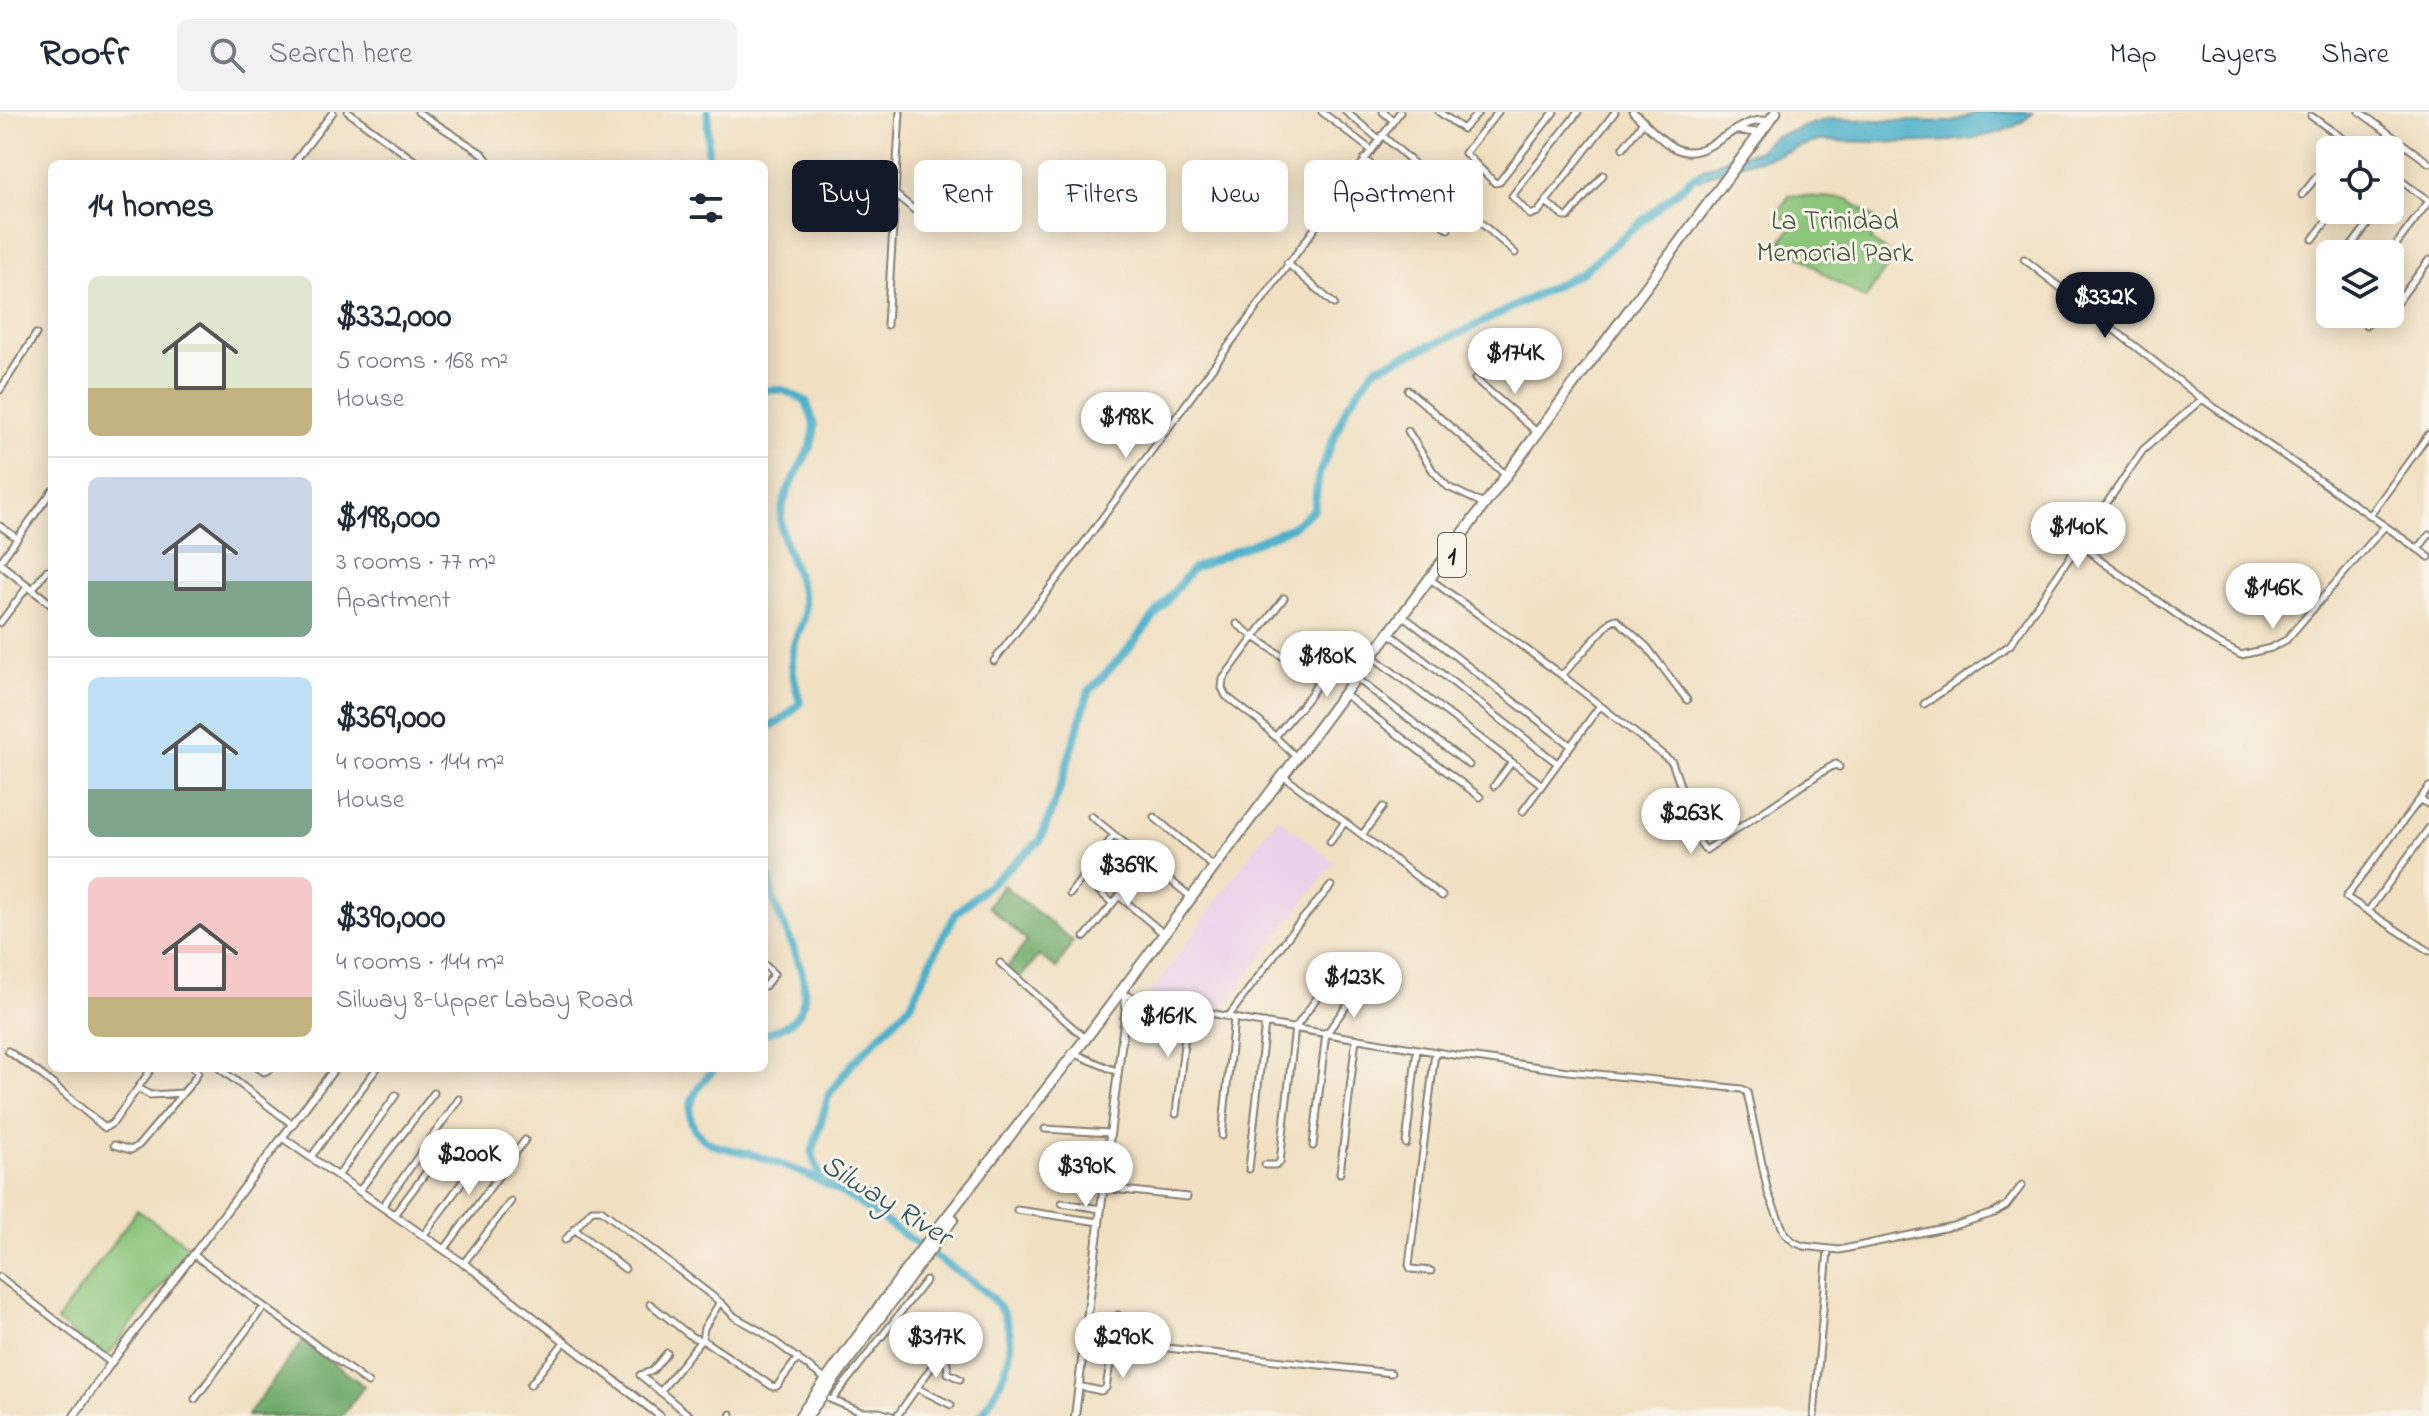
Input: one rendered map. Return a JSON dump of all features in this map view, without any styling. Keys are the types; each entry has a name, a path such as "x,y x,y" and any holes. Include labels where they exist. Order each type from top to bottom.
{"highway":[{"name":"1","path":"936,1235 1078,1055 1191,897 1782,112"},
{"name":"1","path":"1755,145 1772,117"},
{"name":"1","path":"1431,580 1733,174"},
{"name":"1","path":"800,1416 825,1379 1286,778 1357,679"},
{"name":"1","path":"807,1416 827,1397 917,1261"}],"street":[{"path":"296,160 333,112"},
{"path":"348,112 414,160"},
{"path":"418,112 483,154 487,160"},
{"path":"897,160 900,112"},
{"path":"1322,112 1371,150"},
{"path":"1346,112 1380,137 1515,253"},
{"path":"1383,112 1393,120"},
{"path":"994,661 1400,112"},
{"path":"1439,112 1463,129 1479,112"},
{"path":"1498,112 1465,153 1495,183 1499,182 1554,112"},
{"path":"1578,112 1511,197 1531,215 1538,212 1615,112"},
{"path":"1633,112 1670,145 1685,151 1709,147 1752,121 1772,117"},
{"path":"2360,112 2429,163"},
{"path":"2311,116 2339,136"},
{"path":"1623,148 1644,121"},
{"path":"1735,130 1761,133"},
{"path":"1546,202 1568,217 1603,175"},
{"path":"2302,195 2316,178"},
{"path":"2400,240 2429,201 2404,183"},
{"path":"898,196 914,210"},
{"path":"2313,239 2324,224"},
{"path":"2356,240 2368,224"},
{"path":"887,325 893,232"},
{"path":"2024,259 2202,399 2429,557"},
{"path":"2404,293 2429,260"},
{"path":"1287,263 1334,304"},
{"path":"0,390 36,334"},
{"path":"1475,379 1538,433"},
{"path":"1408,390 1507,476"},
{"path":"1924,704 2010,645 2143,450 2202,399"},
{"path":"1408,431 1433,471 1448,487 1485,505"},
{"path":"2371,516 2429,434"},
{"path":"48,496 0,563 48,602"},
{"path":"0,526 17,538"},
{"path":"2090,529 2093,535 2086,548 2101,561 2214,641 2241,655 2271,648 2286,640 2385,526"},
{"path":"2418,549 2429,535"},
{"path":"0,623 47,570"},
{"path":"1431,580 1560,674 1672,762 1701,845 1706,850 1822,772 1835,764 1839,767"},
{"path":"1284,598 1223,679 1222,688 1226,696 1297,757"},
{"path":"1404,617 1570,745"},
{"path":"1560,674 1616,619 1647,647 1687,700"},
{"path":"1237,624 1317,682 1314,693 1276,736"},
{"path":"1390,634 1557,763"},
{"path":"1373,657 1541,784"},
{"path":"1357,679 1469,765"},
{"path":"1347,696 1480,797"},
{"path":"1523,811 1599,707"},
{"path":"1494,786 1512,762"},
{"path":"1286,778 1442,896"},
{"path":"2429,787 2346,897 2429,951"},
{"path":"2420,799 2429,805"},
{"path":"1362,835 1383,807"},
{"path":"1091,816 1191,897"},
{"path":"1154,817 1214,867"},
{"path":"1330,842 1345,822"},
{"path":"2369,910 2429,828"},
{"path":"1070,894 1114,835"},
{"path":"1085,937 1145,859"},
{"path":"1083,877 1112,903"},
{"path":"1222,1136 1231,1017 1294,929 1331,886"},
{"path":"1119,896 1164,934"},
{"path":"1000,963 1086,1038"},
{"path":"1265,1165 1279,1165 1280,1162 1296,1027 1323,989"},
{"path":"1313,1146 1326,1032 1357,991"},
{"path":"1122,994 1166,1005 1435,1052 1568,1071 1744,1090 1747,1092 1768,1193 1785,1234 1794,1242 1828,1250 1896,1239 1987,1216 2006,1206 2022,1185"},
{"path":"1075,1416 1126,1007 1122,994"},
{"path":"1154,1029 1155,1021 1163,1020 1166,1005"},
{"path":"1176,1114 1188,1009"},
{"path":"1249,1169 1265,1023"},
{"path":"1340,1173 1356,1038"},
{"path":"1406,1144 1417,1049"},
{"path":"8,1051 64,1092 105,1128 113,1123 149,1072"},
{"path":"1431,1271 1411,1269 1409,1265 1435,1052"},
{"path":"1078,1055 1118,1072"},
{"path":"114,1145 123,1149 136,1148 183,1093 196,1072"},
{"path":"224,1072 293,1125"},
{"path":"74,1416 331,1072"},
{"path":"311,1157 374,1072"},
{"path":"138,1088 150,1095 183,1093"},
{"path":"359,1191 434,1093"},
{"path":"338,1176 396,1095"},
{"path":"382,1207 459,1099"},
{"path":"1045,1129 1110,1133"},
{"path":"283,1138 463,1264 660,1416"},
{"path":"444,1250 525,1140"},
{"path":"423,1236 492,1141"},
{"path":"394,1215 428,1170 440,1167"},
{"path":"1104,1188 1187,1197"},
{"path":"463,1264 511,1201"},
{"path":"1062,1203 1101,1209"},
{"path":"565,1240 592,1210 601,1210 735,1317 762,1332 825,1379"},
{"path":"1017,1210 1099,1222"},
{"path":"574,1229 625,1269"},
{"path":"1814,1416 1828,1250"},
{"path":"194,1255 368,1383"},
{"path":"0,1277 111,1363"},
{"path":"926,1280 827,1397 861,1412 895,1416 933,1365 939,1330"},
{"path":"660,1392 701,1340 704,1328 720,1302"},
{"path":"650,1304 680,1328 773,1387 798,1358"},
{"path":"195,1399 263,1308"},
{"path":"1078,1386 1101,1391 1106,1388 1118,1315"},
{"path":"530,1385 565,1341"},
{"path":"1114,1342 1391,1373"},
{"path":"937,1344 945,1348 948,1373 960,1379"},
{"path":"667,1353 652,1371 638,1374 690,1416"},
{"path":"917,1388 951,1405"}],"shaded area":[{"path":"1277,817 1334,862 1220,1012 1148,997"}],"green space":[{"name":"La Trinidad Memorial Park","path":"1790,195 1848,199 1882,224 1871,240 1894,257 1865,299 1824,274 1781,241 1794,225 1777,213"},
{"path":"1003,885 1073,941 1057,968 1039,956 1018,980 1006,969 1027,941 988,906"},
{"path":"137,1210 191,1247 105,1359 57,1321"},
{"path":"303,1341 364,1386 342,1416 247,1416"}],"water":[{"path":"1979,112 2033,112 2017,125 1993,134 1933,142 1820,141 1699,180 1694,177 1697,172 1730,157 1759,151 1771,138 1827,119 1952,122"}],"waterway":[{"name":"Silway River","path":"708,112 708,160"},
{"path":"821,1180 812,1153 829,1094 851,1065 911,1004 957,912 1040,841 1059,791 1089,691 1125,653 1192,569 1292,527 1314,509 1319,474 1347,406 1375,368 1465,331 1582,272 1694,177 1703,174"},
{"name":"Silway River","path":"768,390 783,390 806,401 814,427 809,450 786,494 781,517 784,538 805,608 792,657 800,703 780,722 768,726"},
{"name":"Silway River","path":"768,873 775,904 799,964 804,996 801,1009 792,1021 768,1032"},
{"name":"Silway River","path":"711,1072 698,1089 691,1105 692,1122 701,1137 714,1145 769,1160 832,1187 968,1279 996,1303 1008,1326 1010,1350 1004,1373 981,1416"}]}
